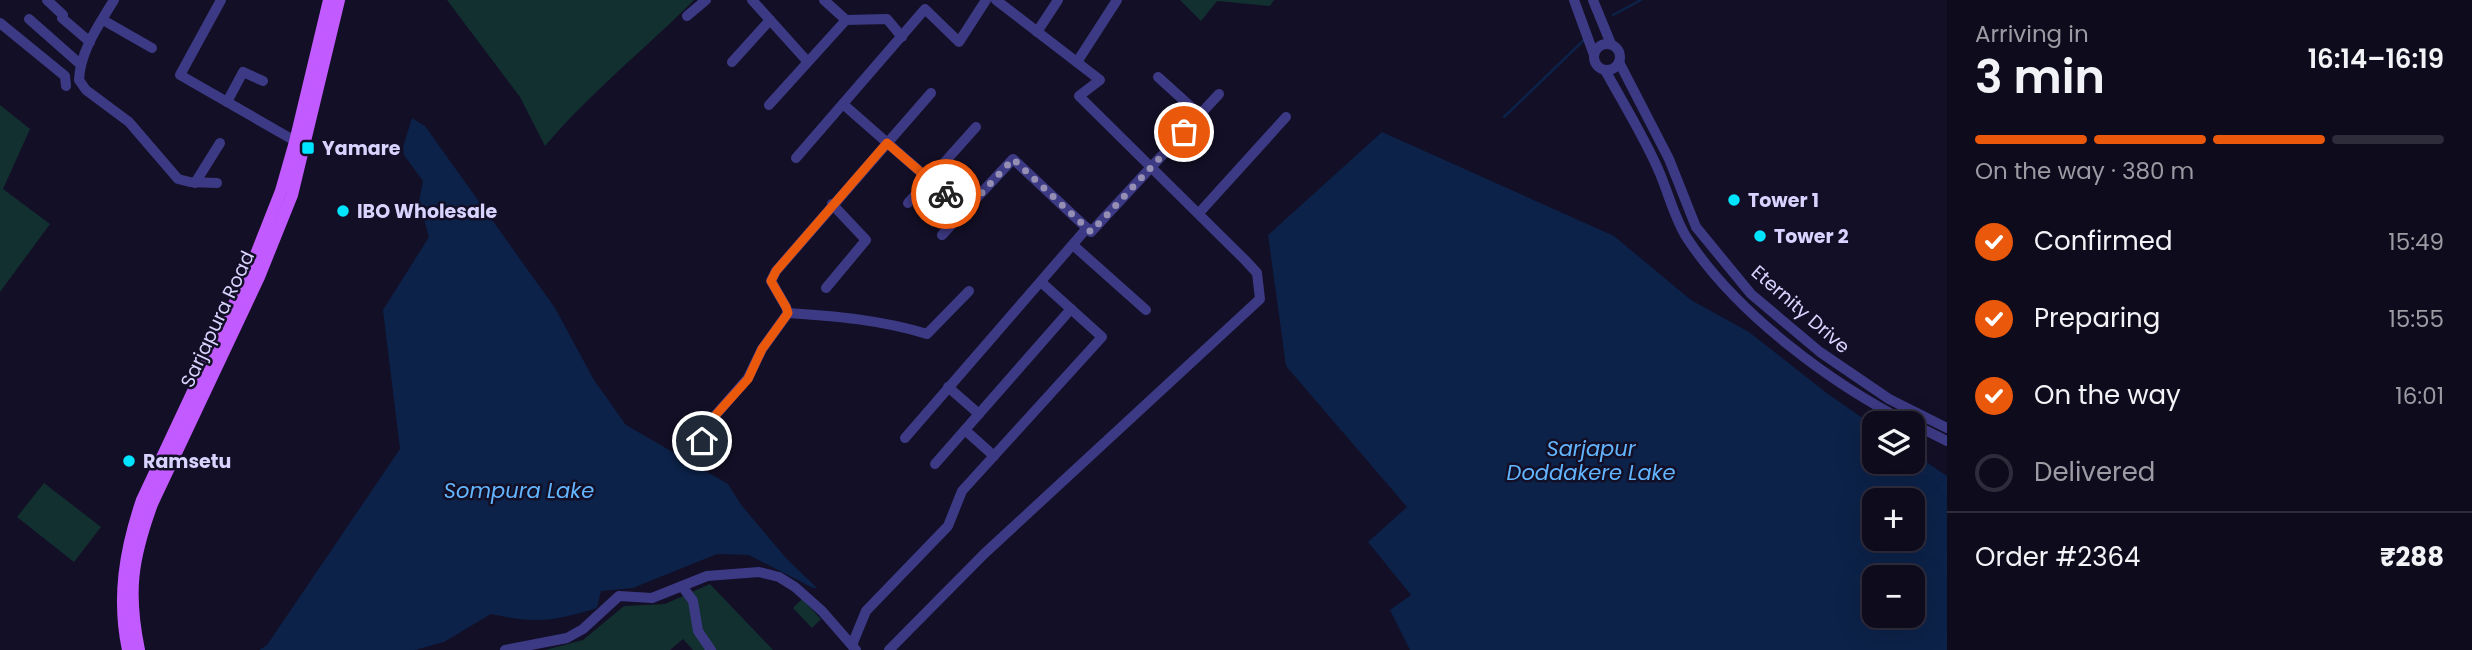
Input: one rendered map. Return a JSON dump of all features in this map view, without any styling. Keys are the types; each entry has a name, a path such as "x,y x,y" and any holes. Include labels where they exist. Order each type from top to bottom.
{"main road":[{"name":"Sarjapura Road","path":"128,650 122,587 132,529 142,500 264,265 292,195 328,0"},
{"name":"Sarjapura Road","path":"300,144 339,0"},
{"name":"Sarjapura Road","path":"139,650 131,609 131,592 142,532 212,365"}],"street":[{"path":"47,0 63,15 62,18 90,42"},
{"path":"114,0 80,64 79,80 86,90 129,122 178,179 195,183 217,183"},
{"path":"220,0 180,75 300,144"},
{"path":"687,16 706,0"},
{"path":"751,0 807,61"},
{"path":"824,0 846,20 887,19 902,37"},
{"path":"796,158 925,9 959,42 986,0"},
{"path":"890,650 984,554 1260,299 1257,273 1079,96 1100,80 996,0"},
{"path":"1037,32 1058,0"},
{"path":"1077,62 1117,0"},
{"name":"Eternity Drive","path":"1574,0 1598,67 1605,70 1657,167 1685,236 1740,302 1809,360 1886,411"},
{"name":"Eternity Drive","path":"1593,0 1611,44 1618,50 1619,62 1669,159 1696,227 1751,294 1820,352 1889,399 1947,428"},
{"path":"29,19 80,64"},
{"path":"103,20 152,48"},
{"path":"733,62 770,20"},
{"path":"769,105 846,20"},
{"path":"0,23 65,76 66,86"},
{"path":"1594,55 1598,47 1611,44"},
{"path":"1605,70 1614,68 1619,62"},
{"path":"227,102 243,72 263,81"},
{"path":"1158,77 1200,115"},
{"path":"788,313 771,281 776,271 931,93"},
{"path":"942,235 1013,159 1091,232 1219,93"},
{"path":"843,104 965,211"},
{"path":"1199,213 1286,117"},
{"path":"908,203 976,127"},
{"path":"195,183 220,143"},
{"path":"826,288 866,240 832,204"},
{"path":"905,438 1087,228"},
{"path":"1073,245 1146,310"},
{"path":"854,648 866,611 948,526 962,491 1102,337 1041,282"},
{"path":"788,313 892,323 927,334 969,291"},
{"path":"935,464 1071,309"},
{"path":"702,441 713,418 748,379 762,349 788,313"},
{"path":"948,387 979,414"},
{"path":"965,430 994,456"},
{"name":"Eternity Drive","path":"1925,430 1947,441"},
{"path":"505,650 567,638 583,629 619,596 652,598 707,576 759,572 779,577 822,611 854,648"},
{"path":"682,586 693,601 698,631 712,650"}],"green space":[{"path":"447,0 694,0 599,89 545,146 520,97"},
{"path":"1180,0 1274,0 1270,6 1217,1 1201,21"},
{"path":"0,105 30,129 3,189 50,224 0,292"},
{"path":"44,483 101,527 74,562 17,517"},
{"path":"710,584 773,650 693,650 683,639 670,650 545,650 583,640 624,606 665,604"},
{"path":"802,599 821,619 812,628 793,608"}],"water":[{"name":"Sompura Lake","path":"412,118 425,126 555,308 594,380 626,425 728,484 742,506 786,558 817,588 749,555 717,554 633,588 601,591 597,608 545,620 491,614 444,642 415,650 259,650 267,645 400,449 383,310 429,237 419,202 423,181 404,155 403,147"},
{"name":"Sarjapur Doddakere Lake","path":"1382,132 1614,236 1691,300 1749,332 1862,418 1862,474 1925,474 1925,461 1947,476 1947,650 1410,650 1390,610 1411,595 1368,542 1407,507 1286,366 1268,235"}],"waterway":[{"path":"1613,15 1641,0"},
{"path":"1504,117 1584,40"}],"way so far":[{"path":"946,194 965,211 1013,159 1091,232 1184,132"}],"place":[{"name":"Yamare","path":"308,148"},
{"name":"Tower 1","path":"1734,200"},
{"name":"IBO Wholesale","path":"343,211"},
{"name":"Tower 2","path":"1760,236"},
{"name":"Ramsetu","path":"129,461"}],"route":[{"path":"702,441 713,418 748,379 762,349 788,313 771,281 776,271 887,143 946,194"}]}
